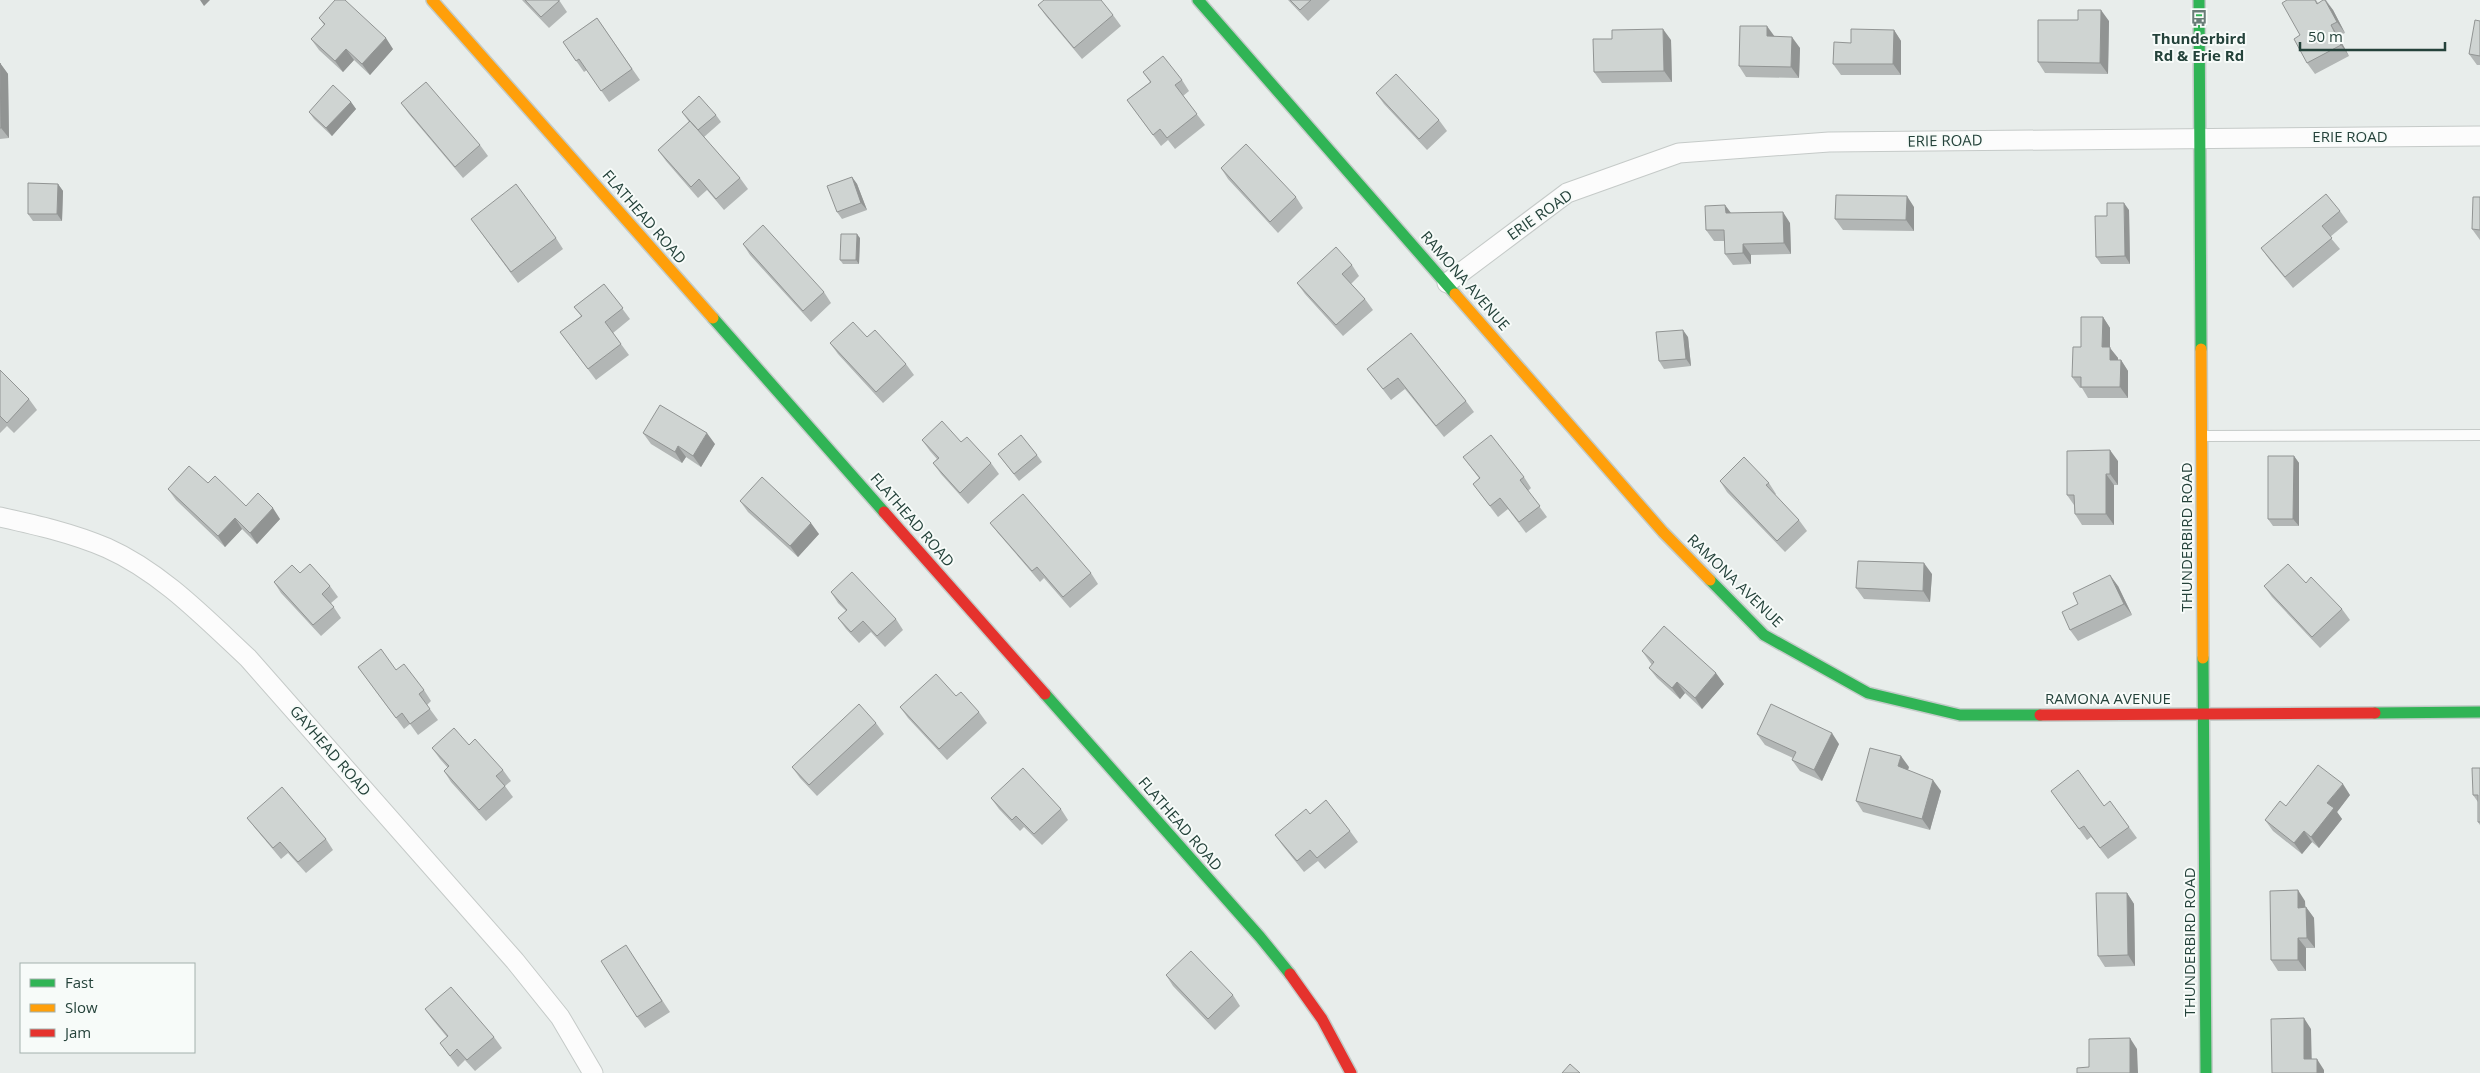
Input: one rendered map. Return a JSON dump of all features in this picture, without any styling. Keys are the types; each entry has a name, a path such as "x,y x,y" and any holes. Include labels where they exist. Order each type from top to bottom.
{"street":[{"name":"FLATHEAD ROAD","path":"432,0 1260,937 1304,992 1331,1032 1351,1073"},
{"name":"RAMONA AVENUE","path":"1198,0 1663,532 1764,635 1868,692 1960,715 2480,712"},
{"name":"THUNDERBIRD ROAD","path":"2199,0 2206,1073"},
{"name":"ERIE ROAD","path":"1447,284 1567,193 1678,153 1829,142 2200,137 2480,136"},
{"name":"GAYHEAD ROAD","path":"0,517 56,530 108,548 156,576 242,652 515,961 560,1017 593,1073"}],"lane":[{"path":"2202,436 2480,435"}],"building":[{"path":"335,0 345,0 386,38 362,64 346,49 335,61 311,39 325,24 319,18"},
{"path":"525,0 559,0 559,1 541,17"},
{"path":"1044,0 1101,0 1113,15 1074,48 1038,5"},
{"path":"1290,0 1311,0 1300,10"},
{"path":"2287,0 2315,0 2317,4 2325,0 2337,22 2331,25 2341,45 2307,63 2294,39 2300,35 2282,3"},
{"path":"2078,10 2101,10 2100,63 2038,62 2038,20 2078,20"},
{"path":"597,18 632,69 601,91 579,59 576,61 563,42"},
{"path":"2475,20 2480,21 2480,56 2469,54"},
{"path":"1740,26 1767,26 1767,36 1792,37 1791,67 1739,66"},
{"path":"1663,29 1664,71 1594,72 1593,39 1612,39 1612,30"},
{"path":"1851,29 1894,30 1893,64 1833,64 1834,42 1851,43"},
{"path":"1163,56 1182,80 1175,85 1197,114 1167,138 1160,129 1153,135 1127,100 1151,82 1143,72"},
{"path":"0,63 1,128 0,128"},
{"path":"1396,74 1439,120 1419,139 1376,93"},
{"path":"426,82 480,145 455,167 401,103"},
{"path":"333,85 351,102 326,128 309,112"},
{"path":"699,96 716,115 698,130 682,112"},
{"path":"690,121 740,178 716,199 699,179 691,187 658,150"},
{"path":"1246,144 1296,197 1270,222 1221,168"},
{"path":"852,177 861,203 837,212 827,186"},
{"path":"28,183 58,184 57,214 28,214"},
{"path":"516,184 556,238 511,272 471,219"},
{"path":"2326,194 2340,211 2322,226 2332,238 2285,277 2261,248"},
{"path":"1836,195 1907,196 1906,220 1835,219"},
{"path":"2473,197 2480,197 2480,230 2472,229"},
{"path":"2107,203 2124,203 2125,256 2096,257 2095,216 2107,216"},
{"path":"1725,205 1726,213 1783,212 1784,243 1743,244 1743,253 1725,254 1724,230 1706,230 1705,206"},
{"path":"763,225 824,292 803,311 743,244"},
{"path":"841,234 857,234 856,260 840,260"},
{"path":"1336,247 1352,265 1342,274 1365,299 1336,325 1297,283"},
{"path":"604,284 623,308 605,322 621,344 588,369 560,332 582,316 574,307"},
{"path":"2081,317 2103,317 2102,347 2110,347 2110,360 2121,360 2120,387 2081,387 2081,377 2072,377 2073,347 2081,347"},
{"path":"853,322 867,337 875,330 906,364 876,392 830,343"},
{"path":"1683,330 1686,359 1659,361 1656,332"},
{"path":"1411,333 1466,401 1436,426 1398,378 1383,389 1367,369"},
{"path":"0,370 29,399 7,423 0,416"},
{"path":"660,405 707,433 693,456 678,446 675,452 643,433"},
{"path":"942,421 961,442 967,437 991,463 960,493 933,463 939,458 922,440"},
{"path":"1021,435 1037,455 1014,474 998,454"},
{"path":"1491,435 1524,477 1520,480 1540,506 1519,522 1500,498 1490,506 1473,484 1480,478 1463,457"},
{"path":"2110,450 2110,474 2106,474 2106,514 2075,514 2074,495 2067,495 2067,451"},
{"path":"2268,456 2294,456 2293,519 2268,519"},
{"path":"1744,457 1769,483 1766,485 1799,520 1777,541 1720,481"},
{"path":"189,466 208,483 215,476 246,506 258,493 273,508 250,533 235,518 218,536 168,489"},
{"path":"762,477 811,523 790,546 740,501"},
{"path":"1023,494 1091,573 1063,597 1037,567 1032,571 990,523"},
{"path":"1858,561 1924,563 1923,591 1856,588"},
{"path":"310,564 330,586 322,594 334,607 313,625 274,582 292,565 300,573"},
{"path":"2288,564 2306,583 2311,577 2342,609 2312,637 2264,586"},
{"path":"852,572 896,619 877,636 863,621 851,632 838,618 847,610 831,592"},
{"path":"2110,575 2124,604 2070,630 2062,612 2078,604 2073,593"},
{"path":"1664,626 1716,673 1695,698 1677,682 1672,688 1649,668 1654,662 1642,651"},
{"path":"381,649 396,670 404,664 424,690 419,694 430,709 410,724 402,713 396,718 358,667"},
{"path":"936,674 956,696 961,692 979,712 939,749 900,707"},
{"path":"859,704 876,723 809,785 792,767"},
{"path":"1771,704 1832,733 1814,770 1792,760 1796,752 1757,734"},
{"path":"454,728 469,745 475,739 503,770 496,776 505,786 479,810 444,771 449,766 432,748"},
{"path":"1870,748 1901,756 1898,766 1933,780 1922,819 1856,801"},
{"path":"2318,765 2343,784 2327,803 2334,808 2311,837 2304,831 2294,843 2265,820 2280,801 2286,806"},
{"path":"1023,768 1061,809 1034,834 1016,816 1012,820 991,798"},
{"path":"2472,768 2480,768 2480,822 2478,822 2478,795 2473,795"},
{"path":"2078,770 2104,806 2110,801 2129,827 2100,848 2084,826 2079,829 2051,791"},
{"path":"282,787 326,839 298,862 280,842 273,848 247,818"},
{"path":"1326,800 1350,831 1317,858 1310,850 1297,861 1275,835 1306,809 1310,814"},
{"path":"2298,890 2298,908 2306,907 2307,938 2298,938 2298,960 2271,960 2270,891"},
{"path":"2096,893 2127,893 2128,955 2098,956"},
{"path":"626,945 662,1001 637,1017 601,961"},
{"path":"1191,951 1233,995 1208,1019 1166,975"},
{"path":"451,987 494,1037 467,1060 457,1049 450,1056 440,1043 448,1036 425,1009"},
{"path":"2304,1018 2304,1059 2317,1059 2317,1073 2272,1073 2271,1019"},
{"path":"2130,1038 2130,1073 2077,1073 2077,1068 2089,1067 2089,1039"},
{"path":"1570,1064 1580,1073 1562,1073"}],"traffic: fast":[{"path":"1198,0 1455,294"},
{"path":"2199,0 2201,349"},
{"path":"713,318 884,512"},
{"path":"1710,580 1764,635 1868,693 1960,715 2040,715"},
{"path":"2203,658 2206,1073"},
{"path":"1045,694 1260,937 1290,974"},
{"path":"2375,713 2480,712"}],"traffic: slow":[{"path":"432,0 713,318"},
{"path":"1455,294 1663,532 1710,580"},
{"path":"2201,349 2203,658"}],"traffic: jam":[{"path":"884,512 1045,694"},
{"path":"2040,715 2375,713"},
{"path":"1290,974 1322,1019 1351,1073"}],"place":[{"name":"Thunderbird Rd & Erie Rd","path":"2199,18"}]}
